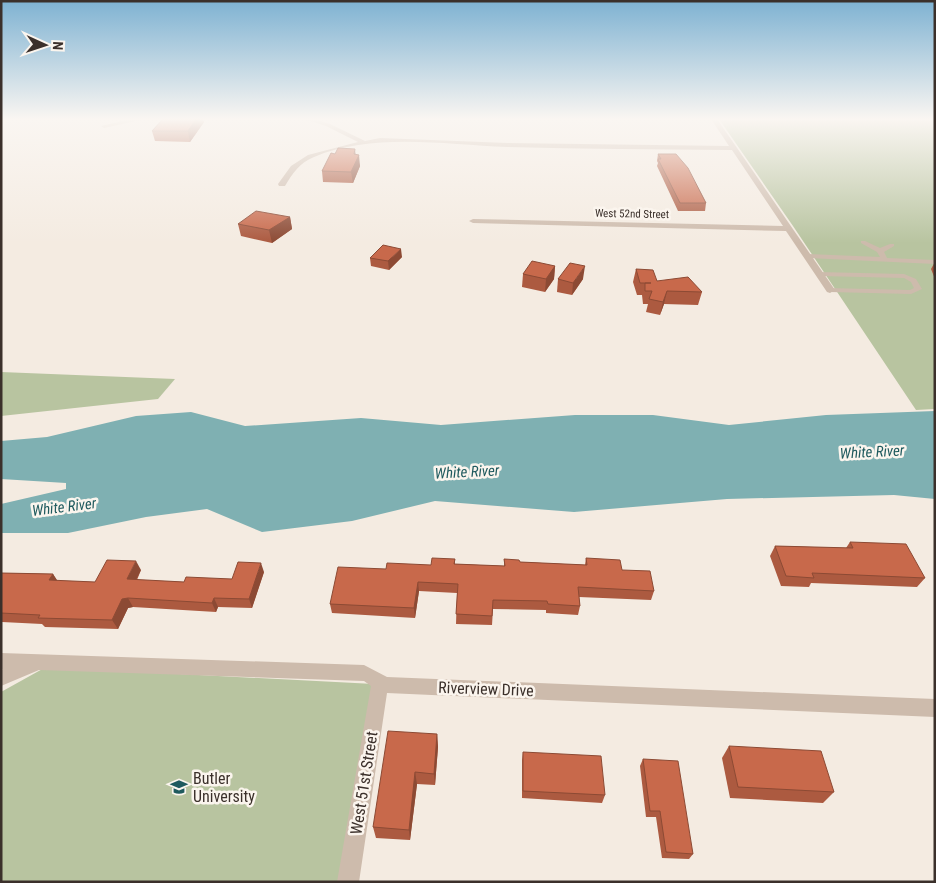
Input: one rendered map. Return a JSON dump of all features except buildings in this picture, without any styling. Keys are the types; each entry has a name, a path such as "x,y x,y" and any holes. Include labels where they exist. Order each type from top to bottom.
{"street":[{"path":"282,184 293,167 303,160"},
{"path":"742,160 830,290"},
{"name":"West 52nd Street","path":"473,221 790,229"},
{"name":"Riverview Drive","path":"1,661 364,673 373,676 380,684 935,708"},
{"name":"Riverview Drive","path":"1,678 40,661"},
{"name":"West 51st Street","path":"348,882 380,684"}],"lane":[{"path":"863,242 880,251 885,260"},
{"path":"880,251 892,245"},
{"path":"808,256 935,262"},
{"path":"820,274 904,276 912,278 917,284 918,289 910,292 830,290"}],"green space":[{"path":"747,160 935,160 935,409 916,410"},
{"path":"1,372 175,379 158,399 1,416"},
{"name":"Butler University","path":"46,667 374,684 340,882 1,882 1,692"}],"water":[{"name":"White River","path":"935,411 935,499 894,495 727,499 574,512 435,501 352,521 262,532 207,509 146,517 68,533 1,533 1,504 66,489 66,483 1,479 1,441 47,437 136,416 191,412 245,426 361,418 441,425 575,415 653,415 729,425 826,415"}],"place":[{"name":"Butler University","path":"179,787"}]}
